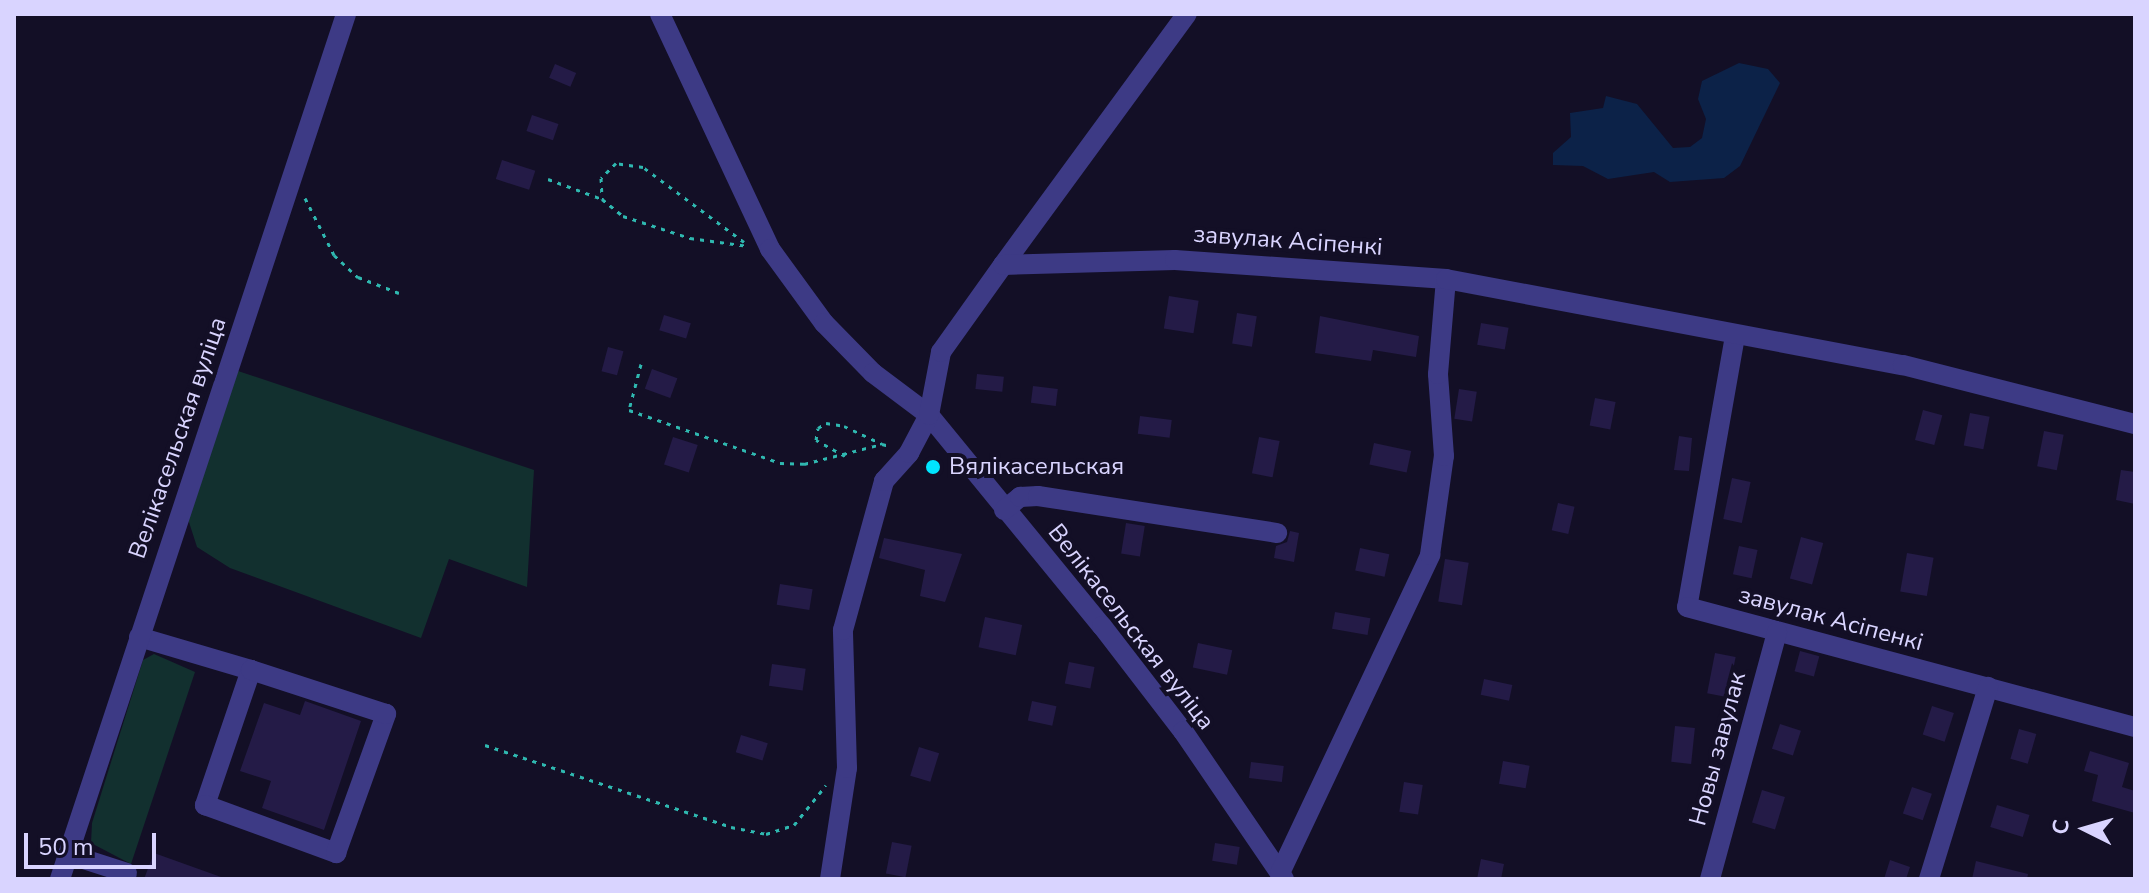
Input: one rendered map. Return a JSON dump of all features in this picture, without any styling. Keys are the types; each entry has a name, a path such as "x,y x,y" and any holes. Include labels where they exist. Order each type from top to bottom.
{"street":[{"name":"Велікасельская вуліца","path":"60,879 346,14"},
{"name":"Велікасельская вуліца","path":"660,14 770,249 824,323 873,373 929,415 1174,719 1282,876"},
{"path":"830,879 847,768 843,630 884,481 909,453 929,415 941,352 1187,14"},
{"name":"завулак Асіпенкі","path":"1003,265 1175,260 1446,279 1735,336 1903,365 2135,424"},
{"path":"1282,876 1430,555 1444,456 1438,374 1446,279"},
{"name":"завулак Асіпенкі","path":"1735,336 1687,607 2135,727"},
{"path":"1004,510 1020,497 1038,496 1277,533"},
{"name":"Новы завулак","path":"1710,879 1777,632"},
{"path":"139,637 251,670 386,714 336,853 205,805 251,670"},
{"path":"1929,879 1988,687"},
{"path":"68,854 127,873"}],"path":[{"path":"602,199 601,178 616,163 643,167 749,246"},
{"path":"293,176 334,255 358,277 399,293"},
{"path":"548,179 602,199 623,216 651,229 770,249"},
{"path":"641,364 629,410 780,463 845,456 882,444"},
{"path":"845,456 816,440 818,428 826,423 844,426 909,453"},
{"path":"485,745 731,827 766,834 794,825 817,793 847,768"}],"green space":[{"path":"238,371 534,470 527,587 449,559 421,638 230,568 197,547 188,519"},
{"path":"154,654 195,672 131,864 91,843 92,823 143,660"}],"water":[{"path":"1739,63 1768,69 1780,83 1740,166 1724,178 1670,182 1654,172 1608,179 1583,166 1553,165 1553,153 1571,137 1570,113 1603,108 1606,96 1637,104 1673,148 1690,147 1702,138 1706,119 1698,99 1702,81"}],"building":[{"path":"555,64 576,73 570,87 549,78"},
{"path":"532,115 558,124 553,140 526,131"},
{"path":"502,160 535,171 529,190 496,179"},
{"path":"1169,296 1199,301 1193,333 1164,329"},
{"path":"1237,313 1257,316 1252,347 1232,344"},
{"path":"664,315 691,323 686,338 659,330"},
{"path":"1320,316 1419,336 1416,357 1373,350 1371,361 1315,353"},
{"path":"1481,323 1509,328 1505,350 1477,345"},
{"path":"608,347 623,351 617,375 602,371"},
{"path":"652,369 677,378 670,398 645,389"},
{"path":"977,374 1004,377 1002,392 975,389"},
{"path":"1033,386 1058,389 1056,406 1031,403"},
{"path":"1459,389 1477,392 1472,421 1454,419"},
{"path":"1595,398 1616,402 1610,429 1590,425"},
{"path":"1923,410 1942,415 1934,445 1915,440"},
{"path":"1970,413 1990,417 1983,449 1964,445"},
{"path":"1140,416 1172,420 1170,438 1138,434"},
{"path":"2044,431 2064,435 2057,470 2037,466"},
{"path":"1679,436 1692,438 1689,471 1674,470"},
{"path":"673,437 698,445 689,473 664,465"},
{"path":"1259,437 1280,441 1273,477 1252,473"},
{"path":"1374,443 1411,451 1407,472 1369,465"},
{"path":"2121,470 2135,472 2135,504 2116,500"},
{"path":"1732,478 1751,482 1742,523 1723,519"},
{"path":"1558,503 1575,507 1568,534 1552,530"},
{"path":"1126,523 1145,526 1140,557 1121,554"},
{"path":"1290,531 1299,533 1294,562 1274,558 1276,546 1287,542"},
{"path":"1801,537 1823,543 1812,584 1790,579"},
{"path":"884,538 962,554 945,602 920,596 925,570 879,558"},
{"path":"1739,546 1758,550 1752,578 1733,574"},
{"path":"1360,548 1389,554 1385,577 1355,570"},
{"path":"1907,553 1934,558 1927,596 1900,591"},
{"path":"1445,559 1469,563 1462,605 1438,601"},
{"path":"780,584 813,589 809,610 777,605"},
{"path":"1335,612 1370,618 1368,635 1332,629"},
{"path":"985,617 1022,625 1016,655 979,647"},
{"path":"1198,643 1232,650 1227,675 1193,667"},
{"path":"1800,651 1819,656 1814,676 1795,671"},
{"path":"1715,653 1736,657 1728,697 1707,693"},
{"path":"1069,662 1095,667 1090,689 1065,684"},
{"path":"772,664 806,669 803,691 769,686"},
{"path":"1484,679 1512,685 1509,701 1481,695"},
{"path":"305,701 361,721 324,830 262,808 271,781 240,771 264,703 300,715"},
{"path":"1032,701 1056,706 1052,726 1028,721"},
{"path":"1932,706 1954,713 1945,742 1923,735"},
{"path":"1780,724 1801,731 1793,756 1772,749"},
{"path":"1675,726 1695,728 1691,764 1671,762"},
{"path":"2019,729 2036,734 2028,764 2010,759"},
{"path":"741,735 768,743 763,760 736,752"},
{"path":"919,747 939,753 930,782 910,776"},
{"path":"2090,751 2129,763 2122,787 2135,791 2135,813 2092,801 2098,775 2084,771"},
{"path":"1503,761 1530,766 1526,788 1499,784"},
{"path":"1251,762 1284,766 1282,782 1249,778"},
{"path":"1404,782 1423,785 1418,815 1399,812"},
{"path":"1912,787 1932,794 1923,820 1903,813"},
{"path":"1762,790 1785,797 1775,830 1752,823"},
{"path":"1997,805 2030,815 2023,837 1990,827"},
{"path":"892,842 912,846 906,877 886,873"},
{"path":"1215,843 1240,847 1237,865 1212,861"},
{"path":"154,853 221,877 221,879 144,879"},
{"path":"1481,859 1504,864 1501,879 1477,879"},
{"path":"1890,860 1910,867 1906,879 1884,879"},
{"path":"1976,861 2028,874 2027,879 1972,879"}],"place":[{"name":"Вялікасельская","path":"933,467"}]}
